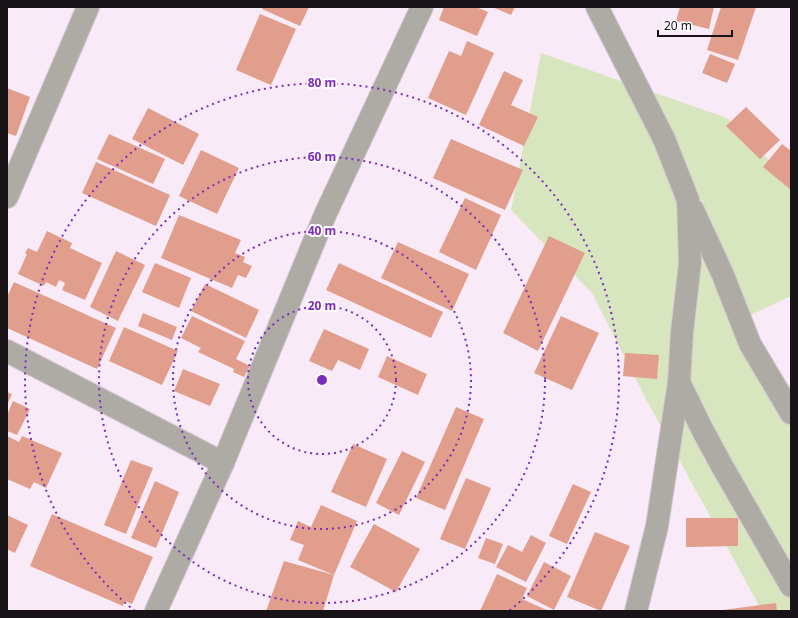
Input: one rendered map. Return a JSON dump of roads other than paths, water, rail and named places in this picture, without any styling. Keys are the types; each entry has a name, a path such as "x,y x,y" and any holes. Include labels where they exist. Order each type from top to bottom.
{"street":[{"path":"7,198 88,7"},
{"path":"156,611 223,463 325,215 422,7"},
{"path":"597,7 664,139 688,200 723,275 750,344 791,413"},
{"path":"636,611 657,526 679,382 682,332 690,263 688,200"},
{"path":"7,351 223,463"},
{"path":"679,382 702,429 791,586"},
{"path":"672,431 702,429"}]}
